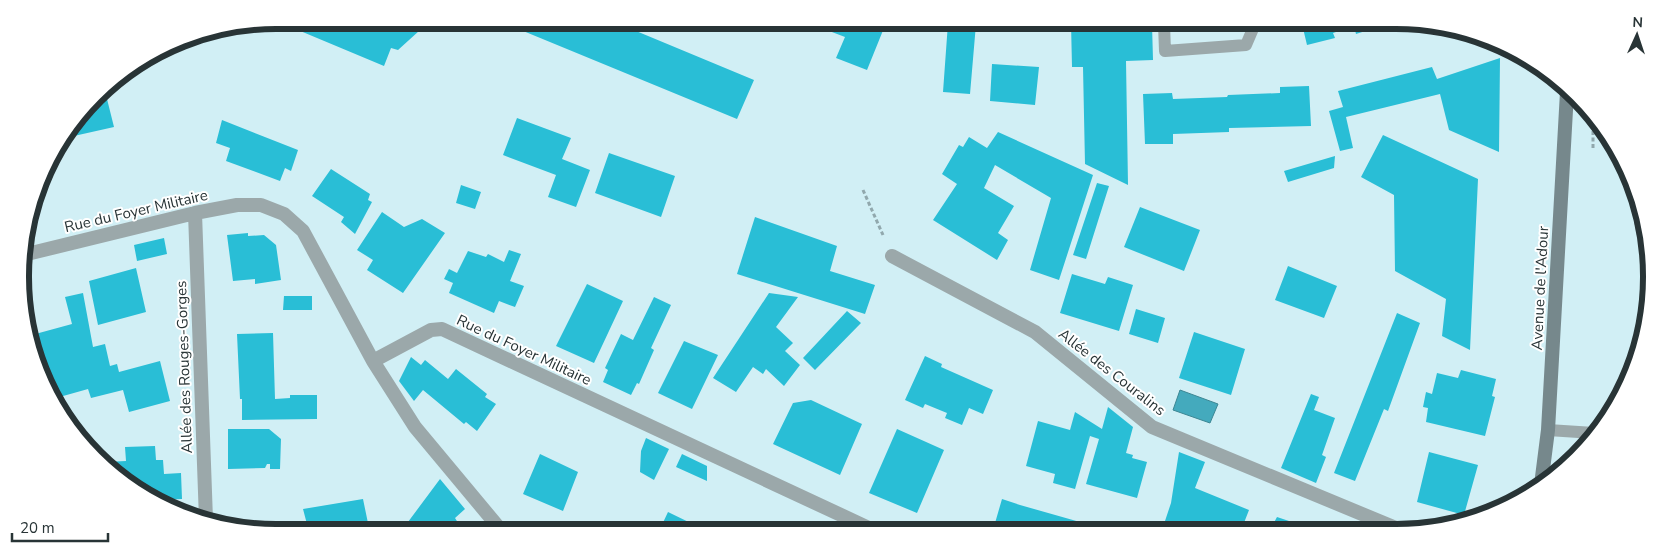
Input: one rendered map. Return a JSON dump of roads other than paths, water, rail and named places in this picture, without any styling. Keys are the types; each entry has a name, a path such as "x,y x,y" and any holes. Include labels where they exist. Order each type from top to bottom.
{"main road":[{"name":"Avenue de l'Adour","path":"1542,476 1548,430 1567,97"}],"street":[{"name":"Rue du Foyer Militaire","path":"30,253 195,213 237,205 261,205 284,214 303,231 374,361 431,330 442,329 858,524"},
{"name":"Allée des Rouges-Gorges","path":"195,213 206,514"},
{"name":"Allée des Couralins","path":"892,256 1035,332 1152,427 1386,524"},
{"path":"374,361 415,427 496,524"}],"lane":[{"path":"1164,29 1164,51 1246,45 1254,29"},
{"path":"1548,430 1588,433"}],"water":[{"path":"1180,390 1218,404 1210,423 1173,410"}]}
